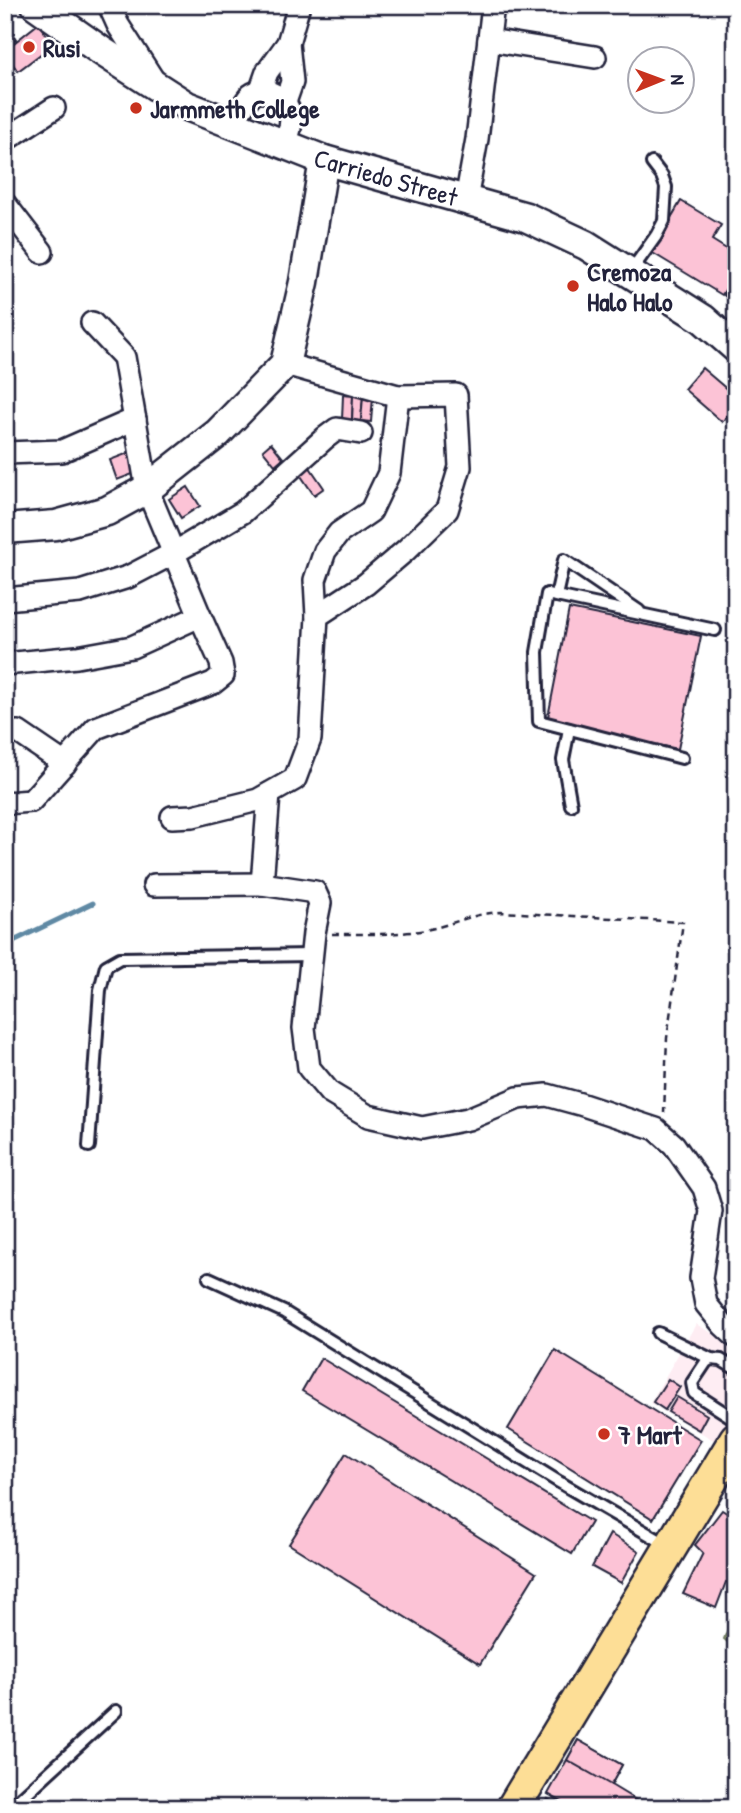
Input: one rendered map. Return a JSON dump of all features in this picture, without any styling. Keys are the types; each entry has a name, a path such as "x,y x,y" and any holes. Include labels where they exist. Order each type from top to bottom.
{"main road":[{"name":"Carriedo Street","path":"36,5 187,106 324,160 526,217 586,245 703,319 736,348"},
{"path":"5,529 56,525 107,511 147,489 218,433 285,364 304,282 324,160"},
{"path":"513,1808 736,1439"}],"street":[{"path":"108,5 160,90"},
{"path":"260,92 267,72 288,43 299,5"},
{"path":"466,200 477,139 493,5"},
{"path":"489,40 595,57"},
{"path":"285,103 292,82 288,43"},
{"path":"232,123 251,95 268,92 278,96 291,115 289,135 284,146"},
{"path":"5,140 54,108"},
{"path":"7,210 42,252"},
{"path":"5,803 31,801 96,728 213,683 223,675 221,663 147,489 124,357 92,323"},
{"path":"285,364 398,396 456,395 460,467 447,510 366,584 317,616"},
{"path":"172,817 193,816 258,800 295,779 310,739 317,616 315,580 326,551 339,533 371,511 389,473 398,396"},
{"path":"5,453 62,451 135,419"},
{"path":"5,599 80,592 128,577 243,512 337,429 361,433"},
{"path":"5,664 77,657 132,647 200,616"},
{"path":"5,733 18,732 65,764"},
{"path":"262,884 269,794"},
{"path":"154,885 262,884 315,892 320,903 314,933 304,1028 309,1068 330,1093 368,1116 422,1128 468,1119 518,1098 547,1096 656,1129 674,1145 704,1188 710,1211 701,1278 706,1304 736,1337"}],"lane":[{"path":"629,273 664,221 666,187 652,163"},
{"path":"556,596 564,560 645,615"},
{"path":"682,758 539,721 537,652 547,594 715,630"},
{"path":"569,729 563,760 570,805"},
{"path":"89,1146 100,990 106,966 120,958 312,955"},
{"path":"209,1278 284,1312 547,1475 671,1547"},
{"path":"658,1332 736,1369"},
{"path":"712,1359 706,1362 692,1383 694,1393 736,1420"},
{"path":"16,1808 19,1800 116,1711"}],"path":[{"path":"314,933 422,931 477,914 501,912 683,922 667,1038 664,1136"}],"shaded area":[{"path":"696,1324 736,1347 736,1424 724,1446 650,1403"}],"green space":[{"path":"736,1608 736,1649 724,1639"}],"building":[{"path":"5,24 16,39 5,47"},
{"name":"Rusi","path":"38,24 54,44 18,71 5,54 5,50"},
{"path":"681,201 721,225 712,240 736,255 736,272 722,295 651,252"},
{"path":"736,275 736,307 724,295"},
{"path":"702,368 736,397 736,406 722,422 684,389"},
{"path":"343,395 353,396 352,421 342,420"},
{"path":"353,396 363,396 361,421 352,421"},
{"path":"363,396 373,397 371,422 361,421"},
{"path":"271,443 283,458 275,465 263,450"},
{"path":"131,452 138,472 117,480 110,460"},
{"path":"307,463 324,488 314,495 297,470"},
{"path":"188,487 200,506 181,518 169,499"},
{"path":"569,609 701,636 678,749 547,722"},
{"name":"7 Mart","path":"555,1350 701,1440 653,1519 508,1429"},
{"path":"321,1358 591,1522 572,1554 302,1391"},
{"path":"668,1379 680,1387 665,1410 653,1402"},
{"path":"677,1397 707,1415 699,1430 668,1412"},
{"path":"346,1453 536,1573 480,1664 289,1544"},
{"path":"722,1510 736,1519 736,1585 726,1582 716,1608 683,1594 703,1553 695,1545"},
{"path":"610,1534 639,1551 621,1583 592,1567"},
{"path":"578,1740 622,1765 611,1785 649,1808 573,1808 548,1794"},
{"path":"578,1740 622,1765 611,1785 567,1760"},
{"path":"548,1799 562,1808 543,1808"}],"waterway":[{"path":"5,945 93,903"}],"place":[{"name":"Rusi","path":"29,47"},
{"name":"Jarmmeth College","path":"136,108"},
{"name":"Cremoza Halo Halo","path":"573,286"},
{"name":"7 Mart","path":"604,1434"}]}
